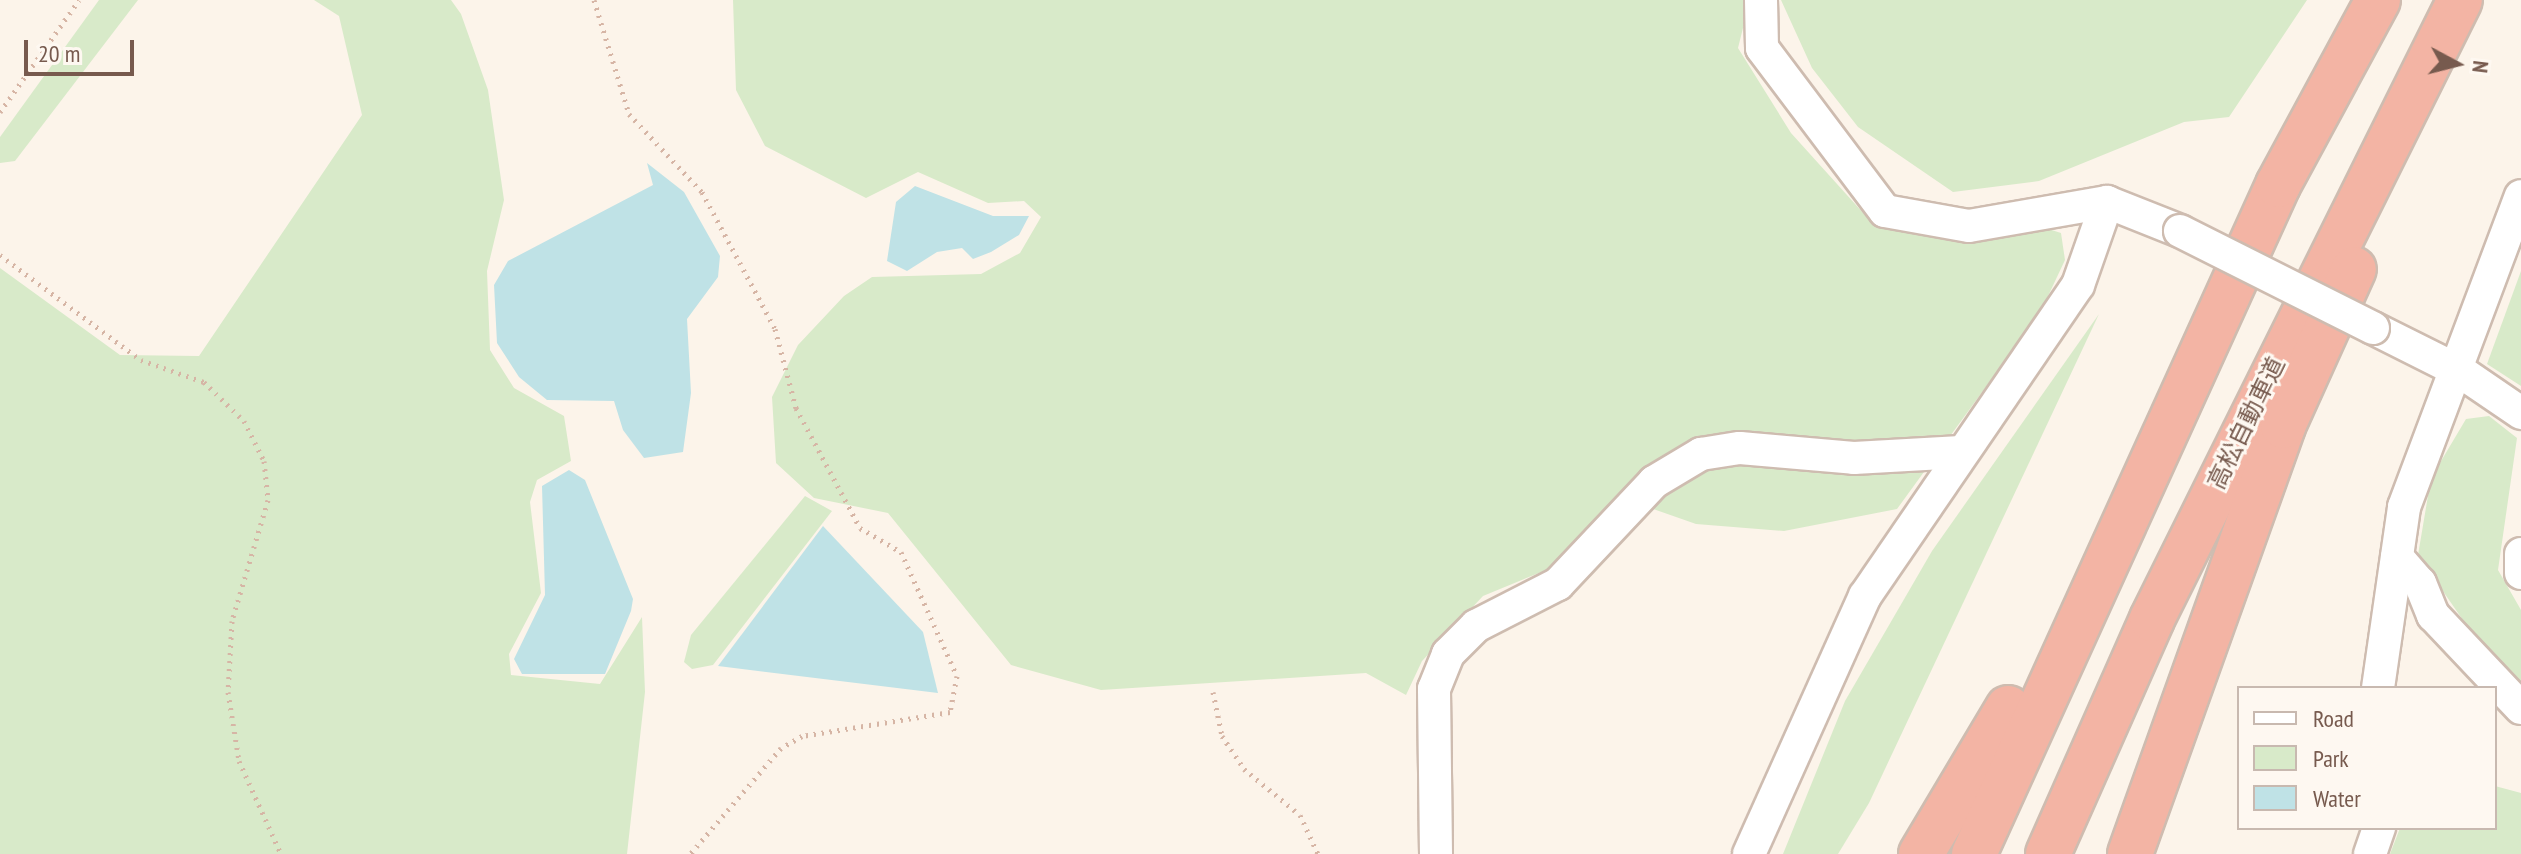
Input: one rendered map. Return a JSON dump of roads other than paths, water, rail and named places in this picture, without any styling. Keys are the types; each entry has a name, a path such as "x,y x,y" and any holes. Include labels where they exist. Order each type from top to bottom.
{"highway":[{"path":"1921,854 1995,736 2191,325 2278,185 2378,0"},
{"name":"高松自動車道","path":"2048,854 2159,605 2460,0"},
{"path":"2130,854 2283,426 2474,0"},
{"path":"1974,854 2278,185"}],"street":[{"path":"1761,0 1762,48 1885,211 1969,226 2107,202 2180,231 2461,372 2521,413"},
{"path":"2378,686 2397,557 2413,480 2461,372 2521,196"},
{"path":"1749,854 1832,658 1961,452 2078,285 2107,202"},
{"path":"1436,854 1434,689 1448,654 1476,626 1558,584 1654,482 1701,454 1740,448 1854,458 1961,452"},
{"path":"2521,554 2521,573"},
{"path":"2397,557 2420,583 2433,615 2521,708"},
{"path":"2370,854 2378,830"}],"water":[{"path":"647,163 684,192 720,256 718,277 687,319 691,393 683,452 644,458 623,430 614,401 547,400 519,377 497,343 494,285 508,261 653,185"},
{"path":"915,186 993,216 1029,216 1019,235 991,252 973,259 962,248 937,252 907,271 887,261 896,202"},
{"path":"569,470 585,480 633,599 631,611 605,674 522,674 514,659 545,595 542,486"},
{"path":"823,526 923,632 938,693 718,666"}]}
